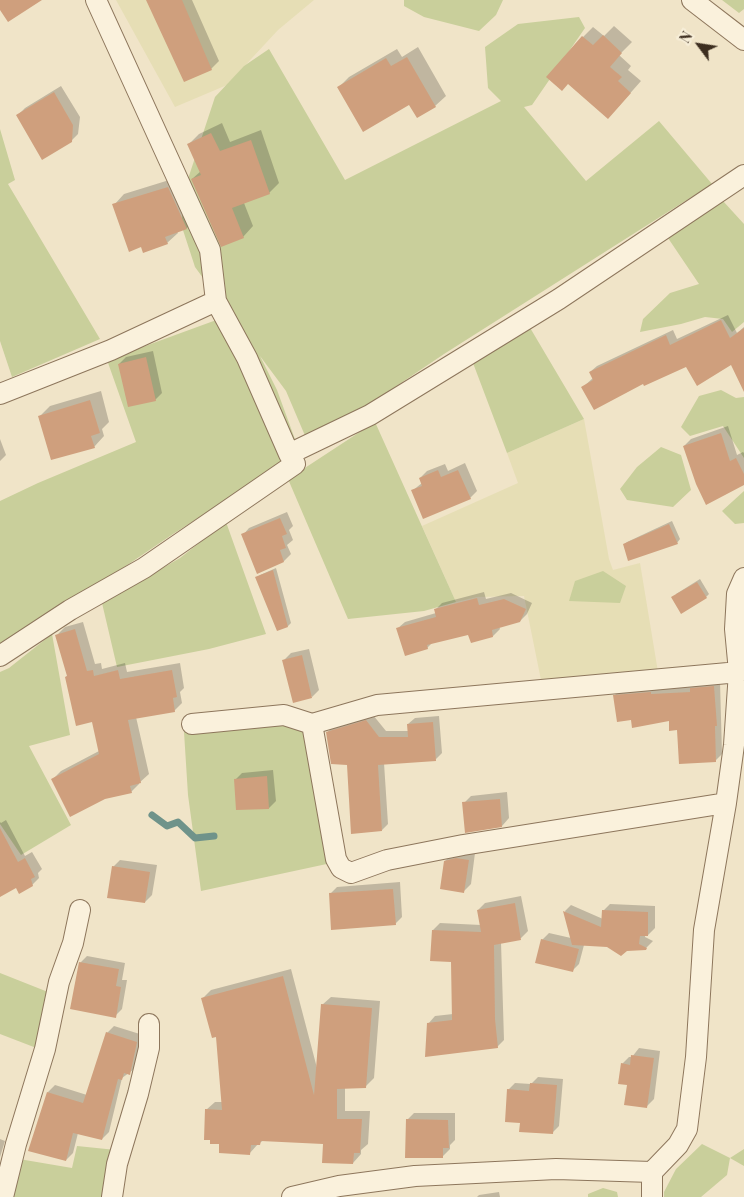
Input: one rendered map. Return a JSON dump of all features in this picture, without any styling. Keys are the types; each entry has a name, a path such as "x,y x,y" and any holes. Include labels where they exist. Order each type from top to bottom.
{"street":[{"path":"0,656 70,610 144,568 295,464 247,358 216,301 210,250 96,0"},
{"path":"692,0 744,40"},
{"path":"289,454 370,415 559,299 744,175"},
{"path":"2,387 110,350 216,301"},
{"path":"652,1197 652,1172 678,1145 687,1129 696,1057 704,930 734,745 739,672 735,629 737,594 744,578"},
{"path":"192,724 284,715 312,724 377,705 739,672"},
{"path":"312,724 336,859 341,868 351,873 387,860 464,845 726,803"},
{"path":"3,1197 16,1144 45,1049 59,982 73,944 80,910"},
{"path":"112,1197 117,1164 138,1094 149,1048 149,1024"},
{"path":"292,1197 339,1186 415,1176 556,1169 652,1172"}],"shaded area":[{"path":"116,0 314,0 278,30 227,85 175,107"},
{"path":"584,419 609,559 613,570 640,563 658,672 542,685 524,596 477,597 456,602 422,526 518,483 507,453"}],"green space":[{"path":"404,0 503,0 496,15 479,31 424,17 404,6"},
{"path":"722,0 744,0 744,9 739,13"},
{"path":"579,17 585,28 532,105 524,107 586,181 659,121 712,184 444,354 309,445 286,391 260,356 277,390 300,453 0,647 0,501 136,442 107,360 230,315 195,267 181,224 187,182 215,97 244,66 269,49 345,180 501,101 488,88 485,47 518,24"},
{"path":"0,129 15,180 8,184 100,339 12,377 0,341"},
{"path":"723,201 744,224 744,322 732,332 723,319 705,317 640,332 643,319 670,293 699,284 668,238"},
{"path":"529,326 584,419 507,453 473,363"},
{"path":"721,390 736,398 744,397 744,458 723,426 690,436 681,427 699,396"},
{"path":"375,422 456,602 424,611 348,619 288,479"},
{"path":"661,447 681,455 691,490 673,507 627,500 620,489 637,467"},
{"path":"744,491 744,523 735,524 722,511"},
{"path":"226,522 266,634 209,649 117,667 102,603 180,558"},
{"path":"603,571 626,586 620,603 569,601 575,581"},
{"path":"52,634 70,735 29,746 71,825 21,855 0,824 0,672 9,668"},
{"path":"310,719 336,862 201,891 188,795 184,732"},
{"path":"0,973 48,992 39,1049 0,1034"},
{"path":"702,1144 730,1158 727,1175 701,1197 664,1197 664,1192 676,1169"},
{"path":"77,1146 116,1150 104,1197 9,1197 19,1159 72,1168"},
{"path":"744,1149 744,1166 730,1158"},
{"path":"603,1188 617,1192 618,1197 588,1197 588,1194"}],"building":[{"path":"0,0 42,0 8,22 0,10"},
{"path":"146,0 182,0 212,70 184,82"},
{"path":"603,35 622,53 610,67 622,77 618,81 631,93 608,119 568,84 562,91 546,77 582,36 593,45"},
{"path":"407,57 436,107 417,118 409,105 363,132 337,87 386,58 391,66"},
{"path":"54,92 73,125 72,142 42,160 16,115"},
{"path":"211,133 220,151 251,140 270,194 232,208 244,238 221,247 191,179 201,175 187,144"},
{"path":"168,187 187,229 165,237 168,244 143,253 141,247 129,252 112,204"},
{"path":"721,320 730,338 744,328 744,392 731,365 697,386 686,367 644,386 643,384 594,410 581,387 593,380 589,372 666,335 670,345"},
{"path":"146,357 156,401 128,407 118,364"},
{"path":"90,400 100,433 91,436 95,448 51,460 38,416"},
{"path":"721,433 730,461 736,458 744,474 744,485 706,505 696,484 683,446"},
{"path":"438,470 441,477 458,470 471,499 423,519 411,490 422,486 419,478"},
{"path":"280,518 287,534 282,536 286,548 280,550 284,562 257,574 241,534"},
{"path":"669,524 678,544 628,561 623,544"},
{"path":"273,570 288,627 277,631 255,577"},
{"path":"697,582 707,598 681,614 671,597"},
{"path":"477,598 479,605 504,599 526,609 520,622 492,630 493,637 471,643 468,635 427,645 428,649 405,656 396,628 436,617 434,609"},
{"path":"75,629 87,671 93,670 94,676 118,670 120,679 172,670 177,697 173,698 175,712 128,720 141,783 130,786 132,793 105,799 70,817 51,779 99,754 92,722 76,726 65,677 67,676 55,635"},
{"path":"302,655 312,698 293,703 282,660"},
{"path":"714,686 717,726 715,726 716,762 679,764 677,730 669,731 669,721 632,728 631,720 617,722 613,695 651,692 651,694 690,692 690,688"},
{"path":"366,720 379,737 408,737 407,724 433,722 436,761 378,765 382,831 351,834 347,765 331,764 326,732"},
{"path":"267,776 269,809 236,810 234,779"},
{"path":"500,799 502,827 465,833 462,802"},
{"path":"0,828 18,862 25,858 35,877 31,879 33,886 19,894 16,888 0,897"},
{"path":"456,858 469,860 464,893 440,889 444,861"},
{"path":"112,866 150,872 145,903 107,898"},
{"path":"393,889 396,925 331,930 329,893"},
{"path":"515,903 521,940 494,945 495,1019 498,1048 425,1057 427,1023 452,1020 451,962 430,961 432,930 481,932 477,910"},
{"path":"602,910 648,912 648,936 640,936 639,944 647,948 646,950 627,951 621,956 607,947 572,945 563,911 601,927"},
{"path":"541,939 579,949 573,972 535,963"},
{"path":"79,962 119,969 116,986 121,987 116,1018 70,1009"},
{"path":"283,976 314,1095 321,1004 372,1008 366,1088 337,1089 337,1119 362,1119 360,1153 354,1153 353,1164 322,1163 323,1144 261,1141 260,1145 251,1145 250,1155 219,1153 219,1144 210,1144 210,1140 204,1140 205,1109 222,1110 216,1037 212,1038 201,998"},
{"path":"106,1032 137,1042 130,1075 124,1073 122,1080 118,1079 102,1140 73,1133 66,1161 28,1151 47,1092 83,1103"},
{"path":"631,1055 654,1058 647,1108 624,1105 627,1085 618,1084 621,1063 630,1065"},
{"path":"530,1083 557,1085 553,1134 519,1132 520,1123 505,1122 507,1089 529,1091"},
{"path":"406,1119 448,1120 449,1148 443,1148 443,1158 405,1158"}],"waterway":[{"path":"152,815 167,826 178,822 195,838 214,836"}]}
